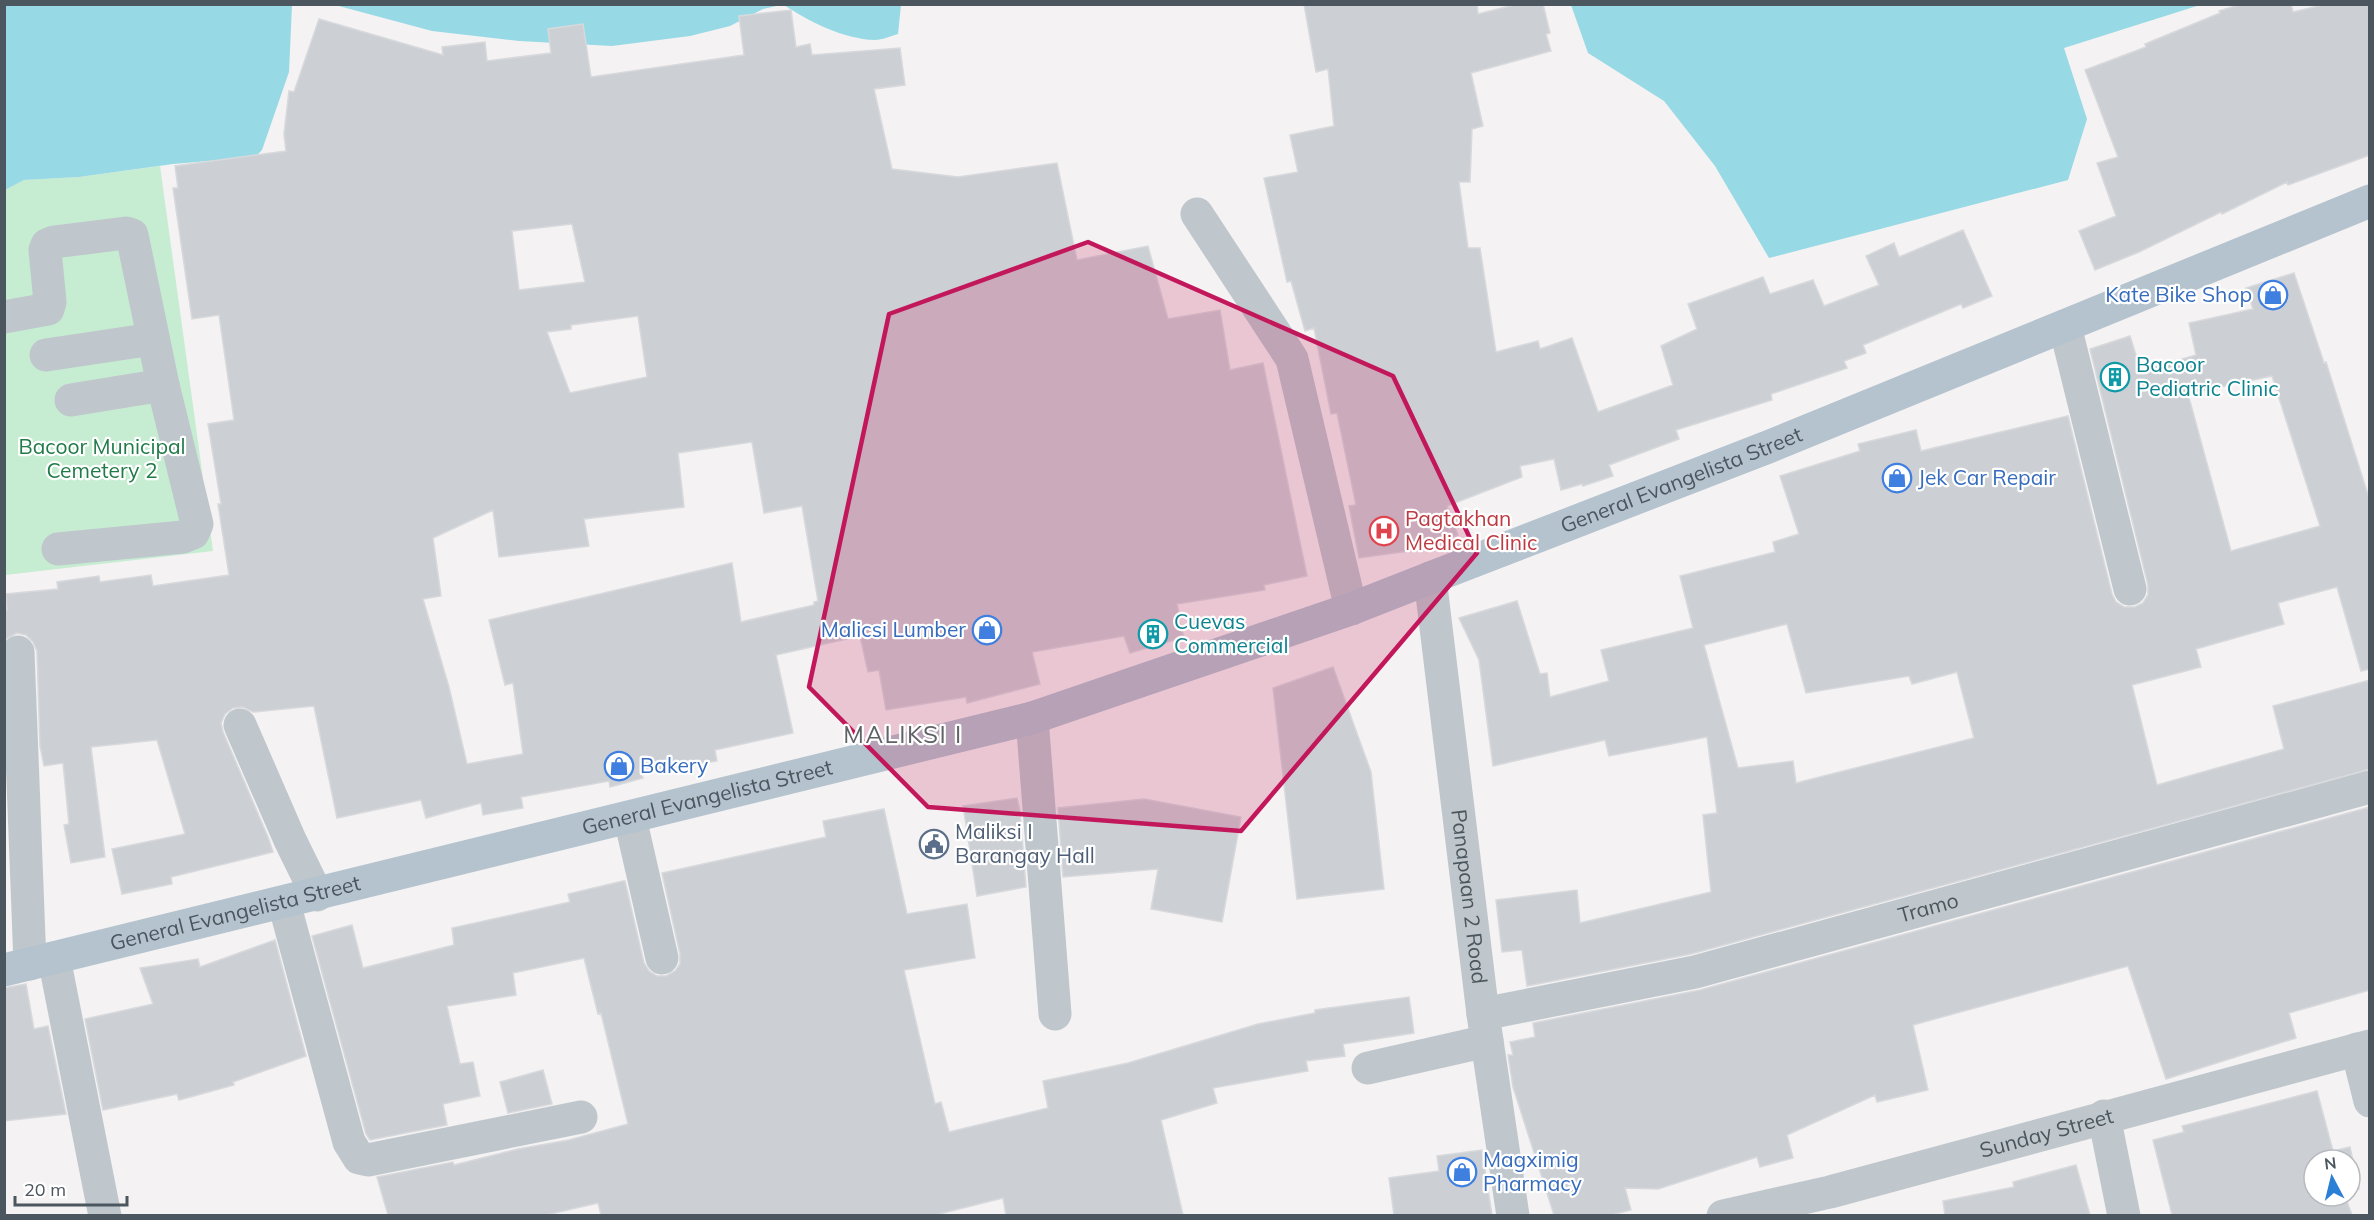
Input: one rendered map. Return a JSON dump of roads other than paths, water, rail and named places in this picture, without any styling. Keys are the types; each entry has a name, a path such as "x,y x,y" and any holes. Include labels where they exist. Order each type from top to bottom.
{"main road":[{"name":"General Evangelista Street","path":"29,964 1032,718 1351,609 1430,579 1768,447 2370,201"}],"street":[{"path":"1197,214 1292,359 1351,609"},
{"path":"4,318 48,309 50,302 45,250 47,245 54,242 126,233 132,235 163,385 197,524 193,533 183,537 58,549"},
{"path":"2065,326 2130,589"},
{"path":"46,355 153,339"},
{"path":"71,400 163,385"},
{"name":"Panapaan 2 Road","path":"1430,579 1485,1027 1513,1215"},
{"path":"18,652 29,964 105,1215"},
{"path":"1032,718 1055,1014"},
{"path":"240,724 290,840 317,895"},
{"name":"Tramo","path":"1368,1068 1485,1027 1695,972 2370,787"},
{"path":"630,818 662,958"},
{"path":"284,903 349,1142 359,1158 368,1160 581,1117"},
{"path":"2363,1048 2370,1101"},
{"name":"Sunday Street","path":"1723,1215 1832,1204 2104,1116 2363,1048"},
{"path":"2104,1116 2124,1215"}],"water":[{"path":"1571,4 2200,5 2064,48 2087,119 2068,180 1769,258 1715,166 1664,101 1588,53"},
{"path":"5,5 292,5 289,72 262,150 255,157 173,164 79,177 24,180 5,190"},
{"path":"335,5 781,5 763,9 730,26 690,36 612,46 519,41 432,31"},
{"path":"784,5 901,5 898,34 875,40 839,33 805,18"}],"place":[{"name":"Kate Bike Shop","path":"2273,295"},
{"name":"Bacoor Pediatric Clinic","path":"2115,377"},
{"name":"Jek Car Repair","path":"1897,478"},
{"name":"Pagtakhan Medical Clinic","path":"1384,531"},
{"name":"Malicsi Lumber","path":"987,630"},
{"name":"Cuevas Commercial","path":"1153,634"},
{"name":"Bakery","path":"619,766"},
{"name":"Maliksi I Barangay Hall","path":"934,844"},
{"name":"Magximig Pharmacy","path":"1462,1172"}],"district":[{"name":"MALIKSI I","path":"903,735"}],"park label":[{"name":"Bacoor Municipal Cemetery 2","path":"102,459"}]}
